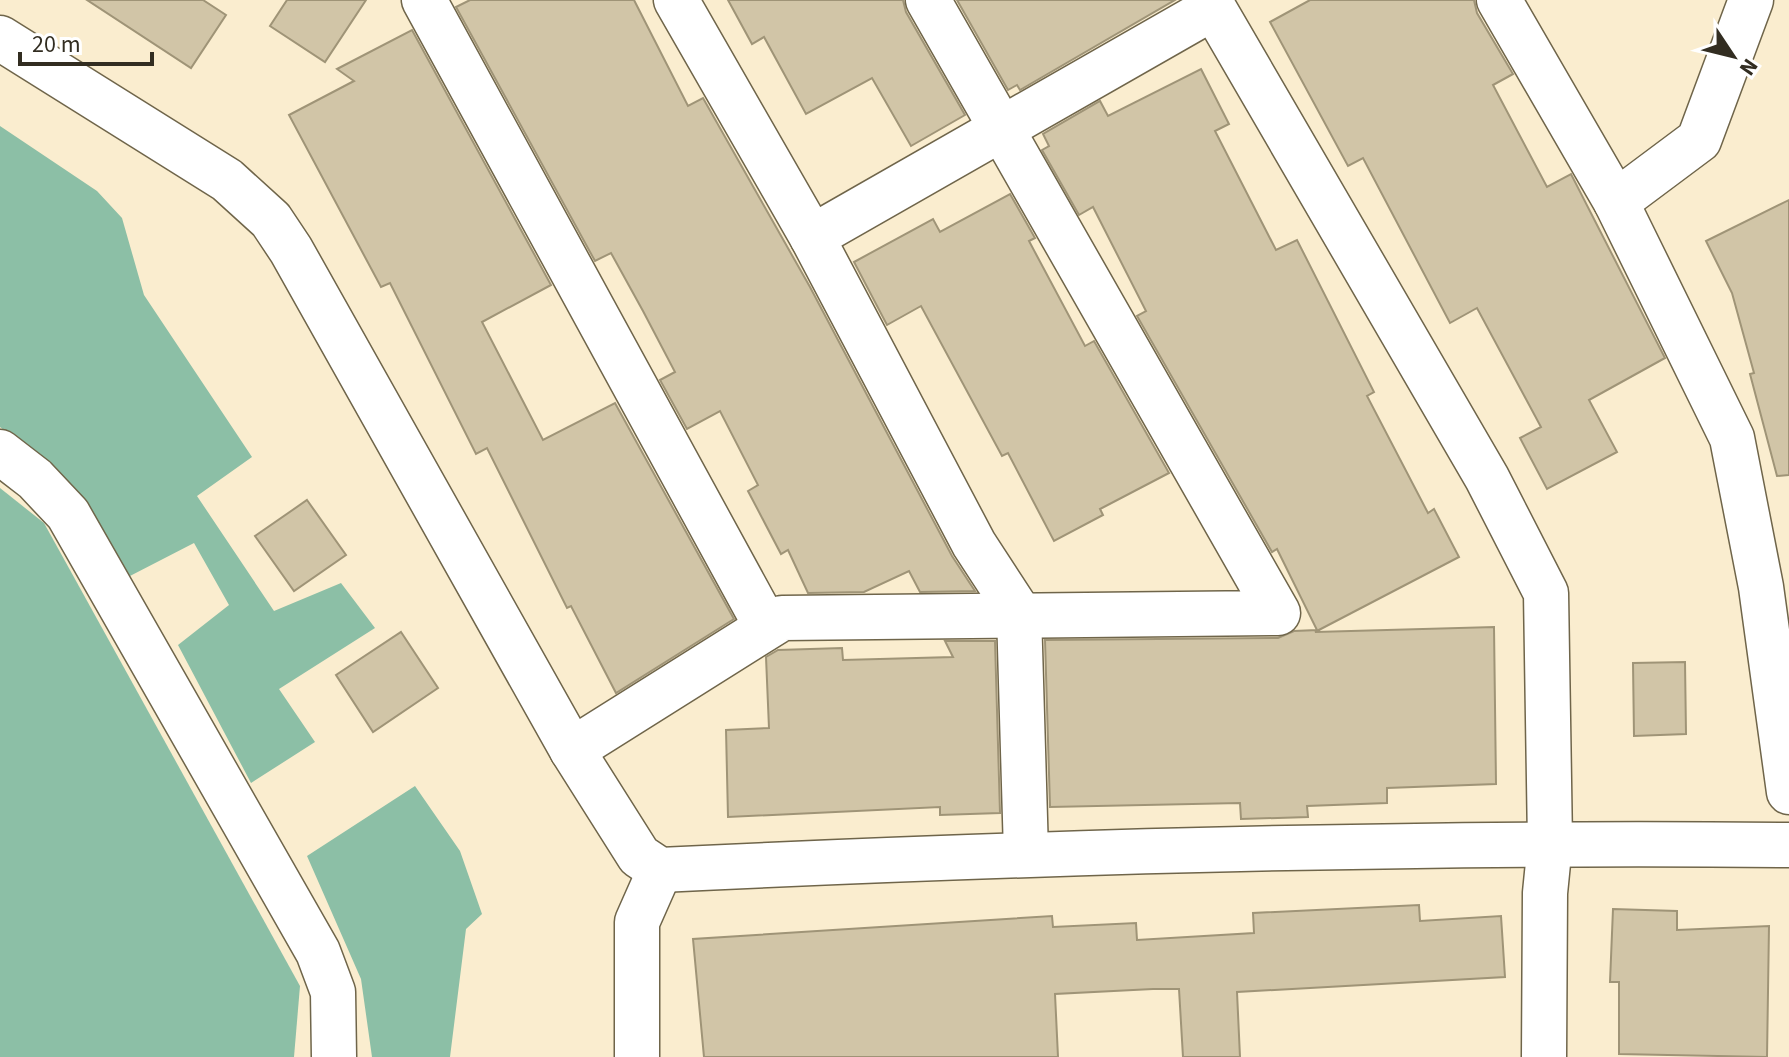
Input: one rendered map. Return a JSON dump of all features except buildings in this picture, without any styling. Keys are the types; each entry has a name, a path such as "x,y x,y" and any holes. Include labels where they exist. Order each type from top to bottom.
{"street":[{"path":"424,0 766,626"},
{"path":"676,0 812,237 974,544 1019,613 1026,853"},
{"path":"572,750 782,618 1019,613 1278,613 928,0"},
{"path":"1499,0 1616,202 1732,438 1761,587 1789,792"},
{"path":"1616,202 1699,140 1751,0"},
{"path":"812,237 1211,4 1487,478 1546,593 1550,843 1545,893 1544,1057"},
{"path":"0,38 227,180 271,220 291,250 572,750 639,856 660,870 1026,853 1550,843 1789,845"},
{"path":"0,452 35,479 68,514 318,952 333,992 334,1057"},
{"path":"637,1057 637,922 660,870"}],"green space":[{"path":"0,126 97,191 122,218 144,295 252,457 197,496 274,611 341,583 375,628 279,689 315,742 251,783 178,645 229,605 194,543 128,577 38,458 0,427"},
{"path":"0,488 44,523 300,986 294,1057 0,1057"},
{"path":"415,786 460,851 482,914 466,929 450,1057 372,1057 361,979 307,856"}]}
